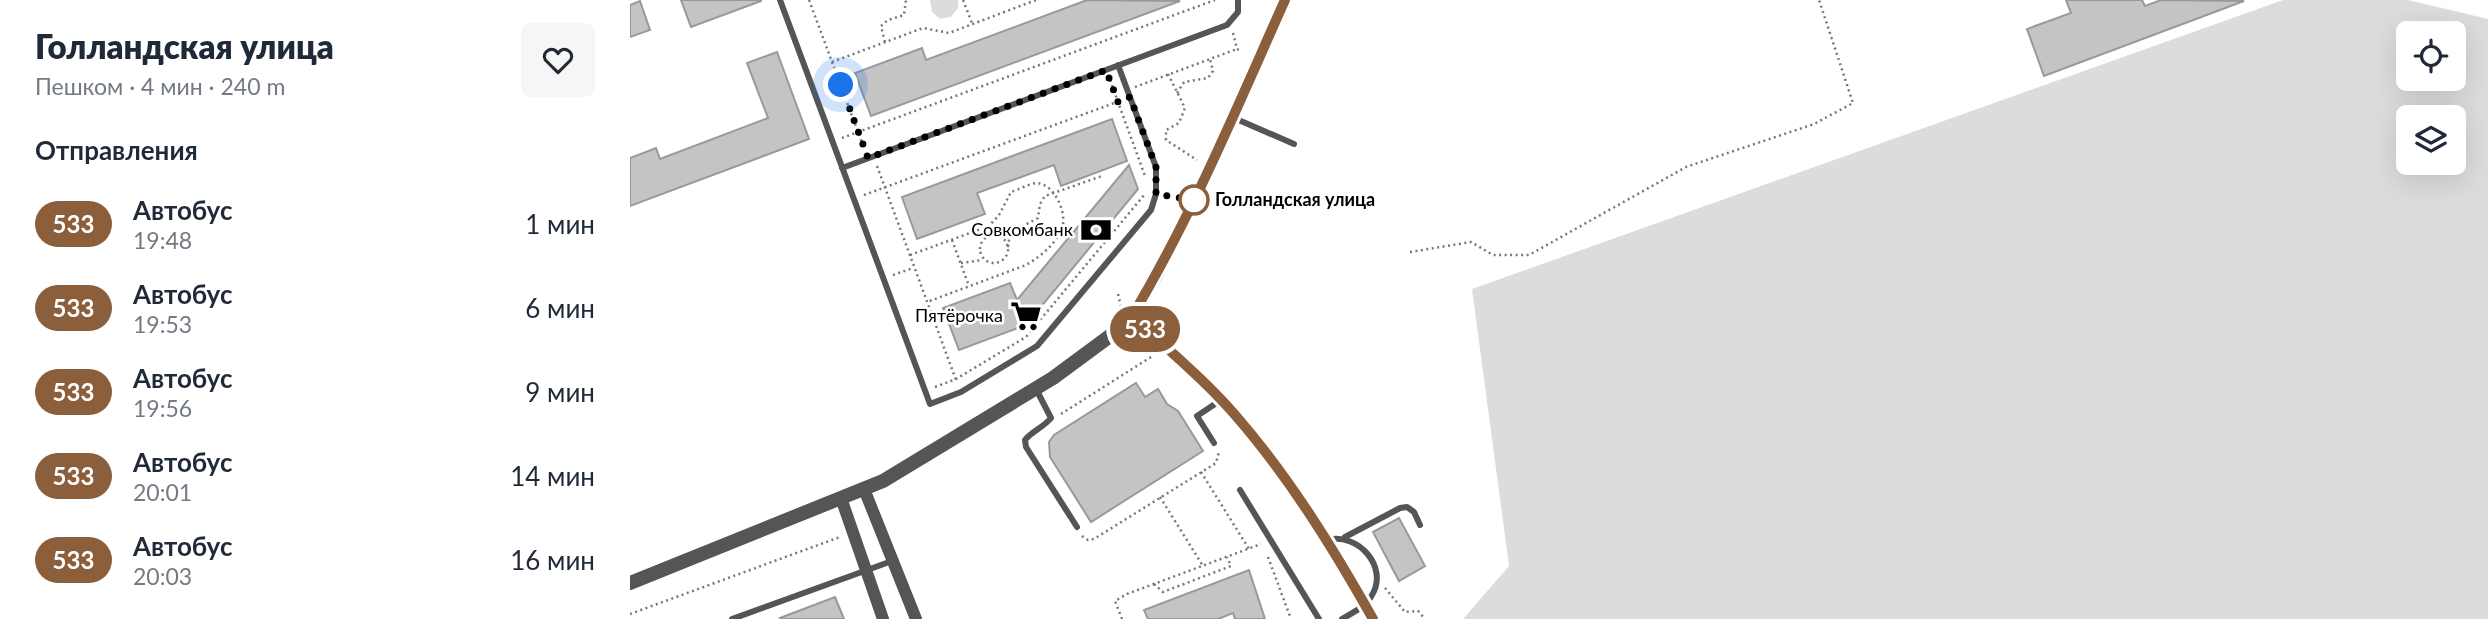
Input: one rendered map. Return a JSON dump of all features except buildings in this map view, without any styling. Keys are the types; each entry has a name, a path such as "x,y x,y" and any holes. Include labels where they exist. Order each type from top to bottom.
{"street":[{"path":"630,583 864,489 902,471 1035,389 1101,344 1132,316 1161,267 1285,0"},
{"path":"1132,316 1221,400 1273,462 1326,541 1373,619"},
{"path":"864,489 916,619"},
{"path":"841,498 883,619"}],"lane":[{"path":"780,0 930,404 961,392 1037,346 1151,210 1156,194 1156,167 1118,65"},
{"path":"842,168 1230,23 1238,12 1238,0"},
{"path":"1232,117 1294,144"},
{"path":"1035,389 1051,418 1029,435 1025,440 1026,447 1077,527"},
{"path":"1214,443 1197,415 1221,400"},
{"path":"1240,490 1319,619"},
{"path":"1326,541 1345,537 1400,508 1408,507 1414,512 1420,525"},
{"path":"1342,619 1365,605 1377,586 1376,574 1366,552 1358,543 1345,537"},
{"path":"732,619 893,560"}],"path":[{"path":"809,0 858,132 885,188 956,379"},
{"path":"885,42 881,26 888,20 904,15 906,0"},
{"path":"963,0 972,24"},
{"path":"832,62 923,28 948,33 1036,0"},
{"path":"832,142 1215,0"},
{"path":"1410,251 1471,242 1493,255 1529,255 1686,167 1814,124 1853,103 1819,0"},
{"path":"1127,90 1239,50 1230,23"},
{"path":"1177,94 1184,82 1208,78 1213,71 1210,59"},
{"path":"1106,70 1145,176"},
{"path":"1168,74 1183,102 1185,114 1179,123 1166,130 1165,136 1168,142 1197,160"},
{"path":"854,199 1118,102"},
{"path":"961,264 980,259 990,263 1001,261 1008,252 1010,233 1034,222 1040,213 1042,199 1102,176"},
{"path":"910,255 989,226 999,215 1011,192 1035,183 1046,186 1055,194 1063,225 1061,232 1041,256 1027,265 928,302"},
{"path":"925,391 956,379 1026,337 1150,188"},
{"path":"985,261 980,246 986,237 997,235 1008,247"},
{"path":"952,240 969,286"},
{"path":"883,279 915,267"},
{"path":"1051,418 1151,357"},
{"path":"1077,527 1088,540 1094,539 1216,463 1220,456 1214,443"},
{"path":"1201,472 1249,548"},
{"path":"1160,498 1203,566"},
{"path":"630,614 845,535"},
{"path":"1122,619 1115,601 1271,540"},
{"path":"1263,543 1292,619"},
{"path":"1154,584 1163,592 1231,566 1227,556"},
{"path":"1377,586 1388,589 1392,598 1405,612 1418,611 1425,619"}],"shaded area":[{"path":"930,0 958,0 958,8 951,17 940,19 932,12"},
{"path":"2283,0 2408,0 2488,19 2488,619 1463,619 1509,566 1472,289"}],"bus line":[{"name":"533","path":"1285,0 1202,185 1155,278 1132,316 1236,415 1273,462 1315,524 1373,619"}],"place":[{"name":"Голландская улица","path":"1194,200"},
{"name":"Совкомбанк","path":"1096,230"},
{"name":"Пятёрочка","path":"1026,316"}],"route":[{"path":"841,85 868,158 1106,70 1118,102 1130,97 1156,167 1156,194 1194,200"}]}
